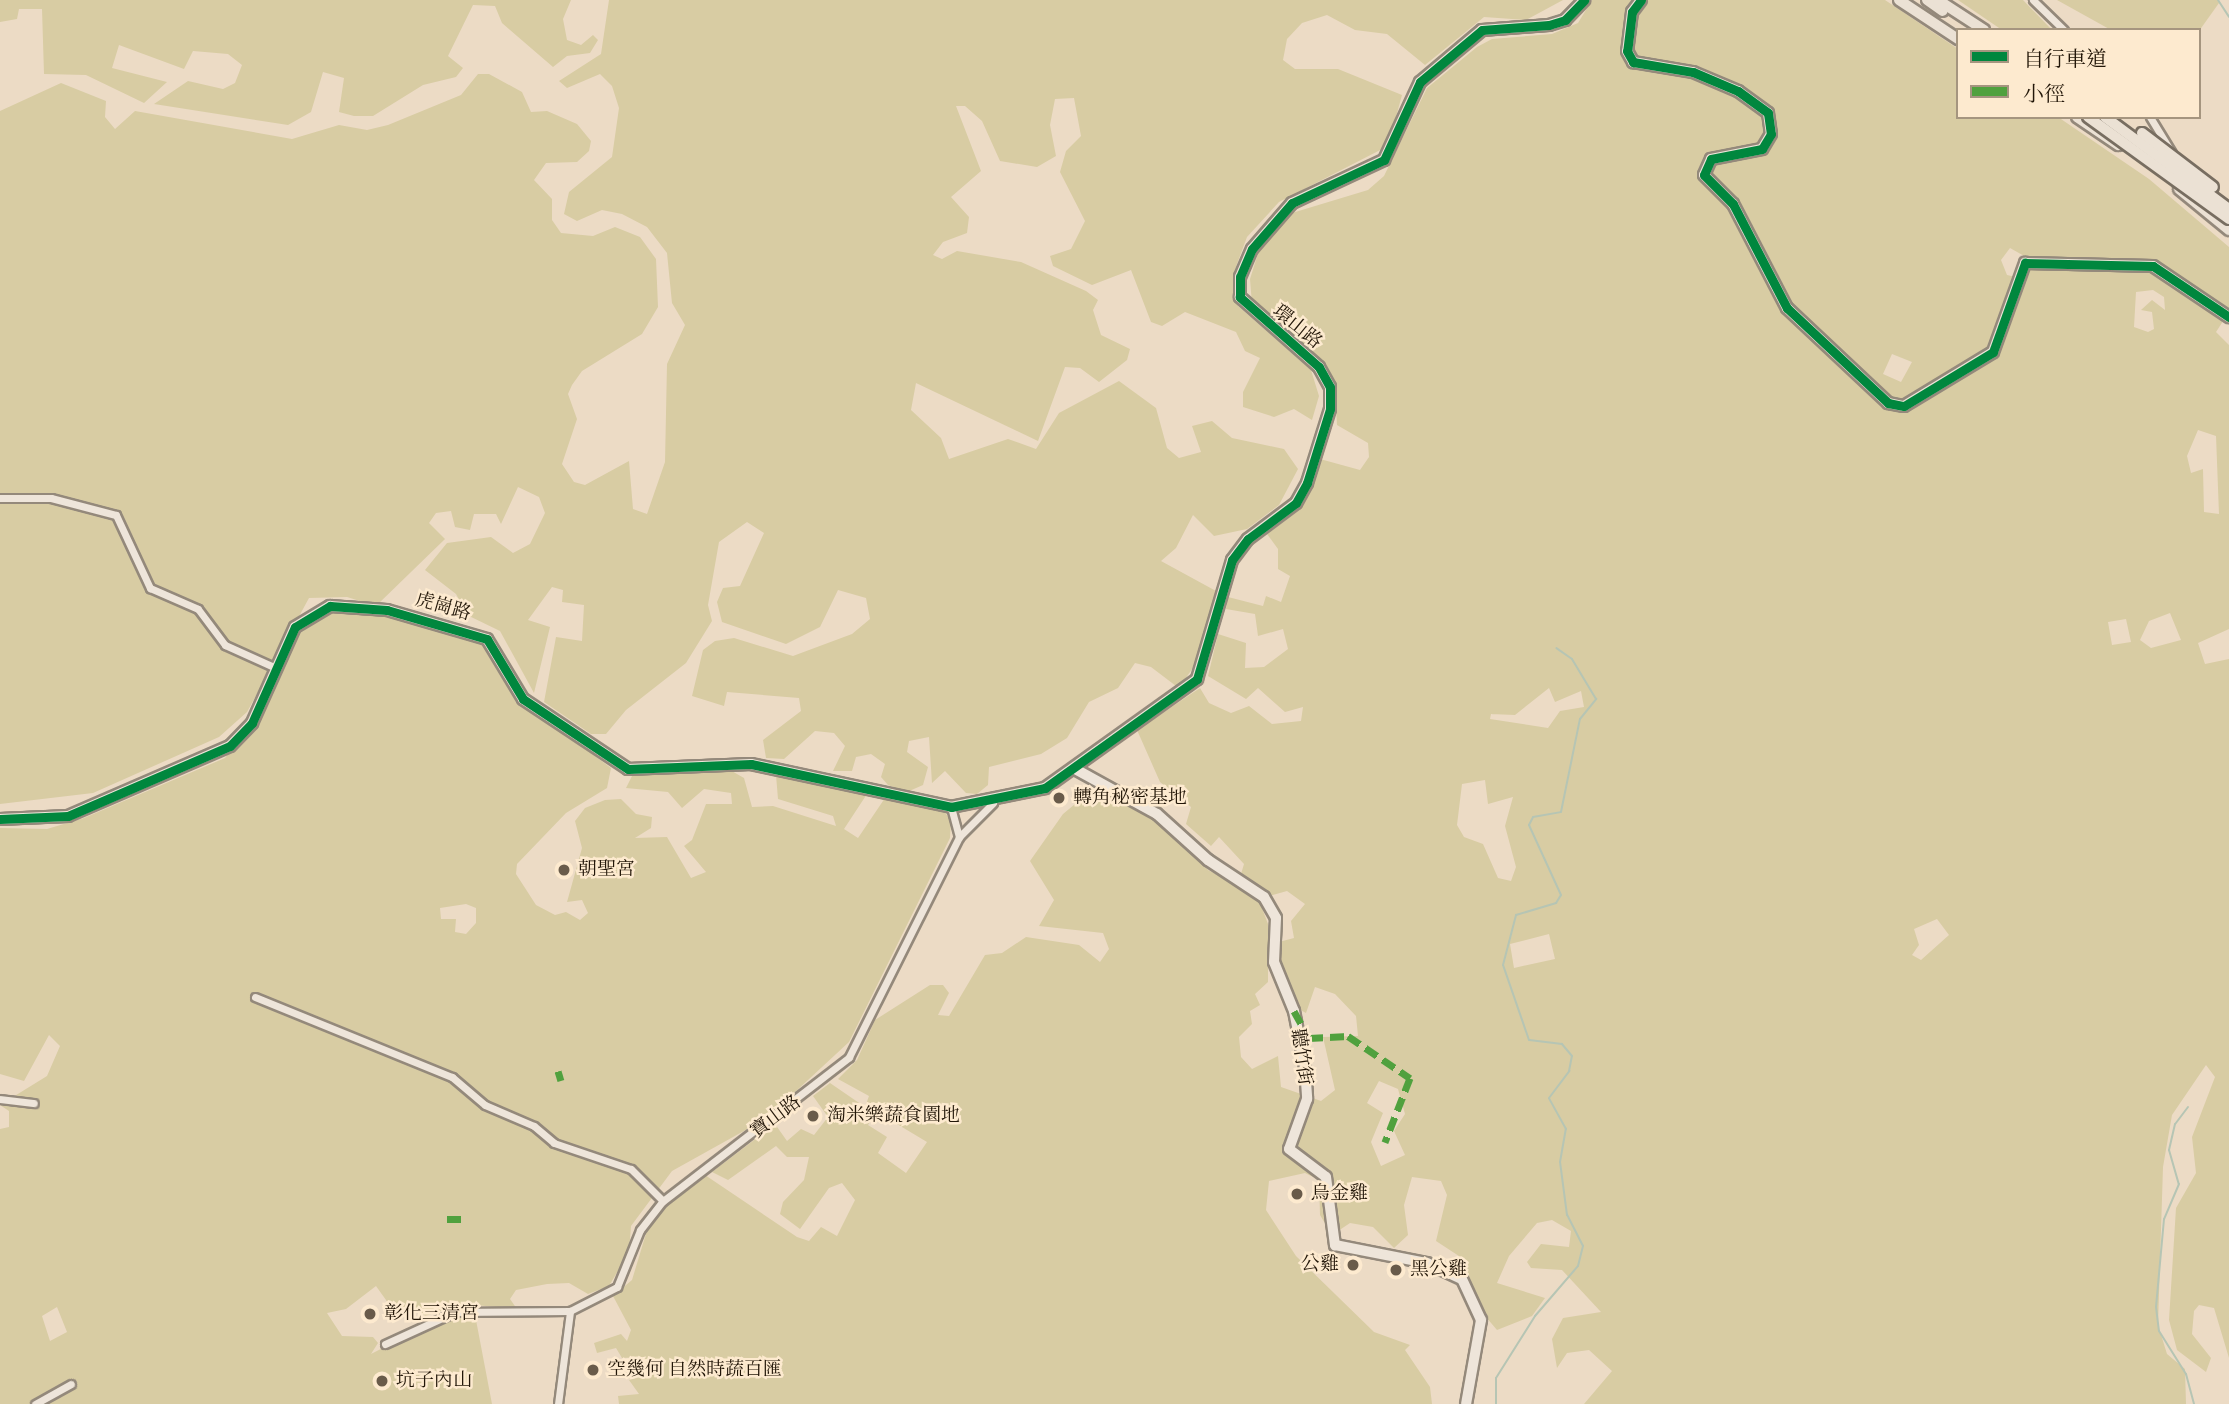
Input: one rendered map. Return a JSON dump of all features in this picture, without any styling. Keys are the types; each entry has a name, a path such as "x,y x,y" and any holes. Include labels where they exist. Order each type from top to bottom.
{"main road":[{"name":"環山路","path":"951,807 993,803 1045,788 1077,770 1197,679 1232,560 1248,539 1296,503 1307,484 1330,409 1330,387 1319,367 1240,297 1240,277 1252,249 1292,203 1384,160 1420,82 1482,30 1549,25 1565,20 1584,0"},
{"path":"1641,0 1633,12 1627,51 1633,62 1693,72 1738,91 1768,113 1772,123 1762,149 1711,159 1704,175 1734,204 1787,308 1888,403 1904,406 1993,352 2025,263 2153,266 2229,317"},
{"path":"1899,0 1956,38"},
{"path":"1909,0 1956,31"},
{"path":"1927,0 1969,28"},
{"path":"1938,0 1981,28"},
{"path":"2080,119 2229,230"},
{"path":"2091,119 2229,220"},
{"path":"2108,119 2229,209"},
{"path":"2121,119 2229,199"},
{"name":"虎崗路","path":"0,819 68,816 208,759 252,723 295,627 318,608 387,610 487,639 523,699 618,765 647,771 751,764 951,807"},
{"name":"聽竹街","path":"1077,770 1157,814 1208,860 1264,897 1276,918 1274,962 1294,1011 1305,1067 1307,1099 1290,1149 1326,1177 1335,1245 1427,1263 1462,1279 1482,1320 1466,1404"}],"street":[{"path":"2033,0 2062,28"},
{"path":"2151,119 2182,179 2229,220"},
{"path":"0,498 51,498 116,515 150,588 198,609 225,645 276,668"},
{"name":"寶山路","path":"570,1311 617,1287 640,1230 663,1201 849,1057 959,837 993,803"},
{"path":"951,807 959,837"},
{"path":"255,997 452,1077 485,1105 534,1126 554,1143 631,1169 663,1201"},
{"path":"0,1098 34,1103"},
{"path":"385,1344 455,1312 570,1311 558,1404"},
{"path":"35,1404 71,1384"}],"shaded area":[{"path":"0,0 571,0 563,19 567,40 581,45 593,35 598,40 590,53 567,56 553,67 502,23 495,6 473,5 448,56 463,68 456,77 423,85 373,116 354,116 339,112 344,78 323,72 311,112 288,125 154,104 188,81 223,89 235,83 242,65 228,54 193,51 184,69 119,45 112,68 167,82 144,103 86,75 44,74 42,9 19,9 17,19 0,22"},
{"path":"609,0 1563,0 1526,20 1484,17 1425,65 1387,34 1355,30 1327,15 1302,23 1287,39 1283,60 1295,69 1338,69 1402,95 1388,146 1279,202 1247,237 1234,272 1238,306 1311,370 1319,396 1312,420 1294,409 1274,417 1243,407 1243,392 1260,358 1245,351 1236,332 1185,312 1162,326 1151,322 1131,270 1092,285 1053,266 1050,256 1071,249 1085,221 1060,172 1066,151 1081,136 1074,98 1055,99 1050,125 1056,156 1037,167 1000,161 982,121 965,106 956,106 981,171 951,197 969,217 967,233 943,242 933,255 942,259 957,251 1021,262 1086,291 1098,300 1093,310 1101,335 1130,349 1127,360 1099,382 1080,368 1065,367 1038,441 916,383 911,410 941,438 949,459 1008,439 1036,449 1059,413 1119,381 1156,408 1167,448 1179,458 1201,452 1192,426 1212,421 1232,438 1284,449 1298,469 1279,505 1247,529 1214,536 1193,515 1176,548 1161,561 1216,591 1202,655 1183,682 1176,686 1151,667 1135,663 1118,688 1089,702 1067,738 1041,754 989,767 988,785 977,794 966,793 945,771 932,783 929,737 909,741 907,752 928,767 923,785 907,792 888,785 881,777 885,764 871,754 856,757 852,771 833,771 845,746 834,733 815,731 784,759 766,758 763,740 801,711 799,698 727,692 724,706 692,696 703,650 715,641 734,638 793,656 852,634 870,619 866,598 838,590 820,627 786,644 722,622 717,602 723,588 740,586 764,533 747,522 719,542 708,605 712,621 686,663 626,710 606,734 591,734 544,702 556,637 582,641 584,605 562,602 563,590 552,587 528,620 550,627 534,693 500,631 467,615 456,594 425,570 447,543 491,537 513,553 530,544 545,513 539,497 518,487 501,524 496,514 474,514 470,530 455,527 451,511 436,513 429,523 445,539 376,606 347,597 309,598 247,712 219,737 93,793 0,804 0,111 61,83 106,101 105,117 115,129 135,111 292,139 339,125 367,130 388,125 461,95 478,74 489,74 522,92 531,112 547,111 577,124 591,141 589,151 577,162 546,163 534,180 552,199 552,220 561,233 593,236 615,227 640,237 656,259 658,307 642,334 582,371 572,385 568,394 577,419 562,464 574,482 585,485 629,461 633,509 647,514 665,462 667,364 685,325 672,303 667,253 647,227 622,214 602,210 577,221 564,214 569,192 612,157 619,108 612,86 600,74 567,88 559,81 601,54"},
{"path":"1592,0 1885,0 1956,48 1956,119 2061,119 2149,179 2229,247 2229,312 2216,332 2229,345 2229,629 2198,643 2205,664 2229,659 2229,1358 2214,1308 2199,1305 2194,1311 2192,1334 2211,1358 2206,1372 2177,1350 2169,1320 2176,1208 2196,1173 2192,1137 2215,1077 2206,1065 2172,1115 2163,1167 2158,1325 2167,1354 2185,1369 2186,1404 1584,1404 1612,1371 1589,1350 1567,1353 1557,1368 1552,1339 1563,1318 1601,1312 1562,1270 1531,1268 1527,1262 1541,1244 1569,1247 1571,1231 1552,1220 1537,1223 1509,1256 1497,1283 1545,1298 1532,1316 1497,1330 1469,1297 1462,1258 1436,1241 1447,1195 1441,1181 1412,1177 1404,1205 1408,1235 1394,1248 1373,1227 1350,1223 1332,1235 1320,1215 1319,1180 1305,1173 1269,1181 1266,1210 1296,1256 1374,1332 1410,1345 1405,1350 1430,1387 1432,1404 619,1404 618,1396 639,1394 629,1380 649,1375 641,1357 622,1358 616,1348 597,1353 594,1343 621,1334 627,1341 631,1330 613,1296 632,1280 651,1217 705,1175 797,1237 809,1241 821,1227 837,1236 855,1200 842,1183 829,1188 800,1229 780,1214 783,1202 804,1180 809,1157 787,1157 776,1146 728,1180 712,1172 775,1124 787,1141 801,1129 814,1135 828,1117 813,1096 830,1083 865,1107 869,1096 838,1079 857,1060 875,1020 930,985 943,985 949,993 938,1015 949,1016 985,955 1002,953 1026,937 1079,945 1100,962 1109,949 1103,933 1039,926 1054,900 1030,861 1063,814 1104,780 1162,807 1159,820 1179,833 1208,870 1257,895 1268,924 1268,982 1255,994 1260,1005 1250,1011 1252,1024 1239,1037 1241,1057 1252,1069 1278,1056 1281,1087 1321,1101 1335,1090 1323,1037 1358,1036 1356,1016 1335,994 1315,987 1306,1013 1293,1006 1282,978 1279,942 1294,938 1291,921 1305,904 1287,891 1269,896 1241,874 1244,864 1219,837 1211,846 1186,824 1191,807 1160,782 1137,730 1200,688 1209,703 1231,713 1249,706 1272,724 1301,721 1303,707 1285,712 1258,688 1246,699 1208,676 1218,634 1246,643 1245,668 1264,667 1288,649 1283,629 1258,636 1255,614 1226,609 1228,597 1263,606 1266,596 1281,602 1290,576 1278,569 1278,549 1267,534 1295,513 1320,459 1360,470 1369,457 1368,443 1337,425 1335,388 1319,358 1252,304 1250,279 1260,247 1292,213 1368,190 1384,176 1427,88 1477,47 1492,39 1552,34 1578,23","holes":["2010,248 2026,257 2016,277 2007,275 2001,260","2153,290 2164,297 2165,310 2152,300 2141,310 2152,312 2154,329 2148,332 2134,327 2136,292","1892,354 1912,362 1901,382 1883,374","2198,430 2216,436 2219,514 2204,512 2203,469 2191,473 2187,456","2170,613 2181,640 2151,648 2140,640 2149,621","2126,619 2131,642 2112,645 2108,622","1549,688 1555,702 1581,691 1584,707 1560,711 1548,728 1490,719 1491,714 1515,715","1485,780 1488,804 1513,797 1505,826 1516,867 1511,881 1498,878 1483,844 1464,837 1457,825 1462,784","1937,919 1949,935 1921,960 1912,955 1919,945 1914,929","1549,934 1555,959 1514,968 1510,944","1379,1081 1398,1089 1405,1114 1394,1131 1405,1155 1381,1166 1371,1142 1383,1113 1367,1103","877,1112 927,1142 906,1173 878,1153 887,1137 868,1125"]},
{"path":"1958,0 2023,0 2050,28 1999,28"},
{"path":"2057,0 2218,0 2219,3 2201,28 2107,28"},
{"path":"331,608 469,631 491,647 501,677 518,699 611,768 607,788 566,813 517,864 516,874 536,905 555,915 566,912 580,920 588,913 582,900 567,902 582,848 575,821 585,808 605,800 621,799 636,814 652,817 651,828 635,838 667,837 691,878 706,872 684,846 692,840 706,804 732,804 731,793 704,789 682,808 668,792 626,788 633,774 730,770 744,778 752,807 773,806 836,826 833,816 778,799 776,775 788,774 867,794 844,829 858,838 885,798 942,809 951,820 950,838 849,1042 767,1118 672,1171 631,1226 629,1252 609,1286 588,1294 569,1283 547,1284 516,1290 510,1299 517,1309 464,1304 425,1316 417,1308 391,1307 376,1286 346,1309 327,1313 342,1336 373,1337 378,1343 371,1354 445,1316 469,1315 476,1320 492,1404 0,1404 0,1129 9,1127 9,1111 0,1105 47,1076 60,1046 49,1035 24,1081 0,1074 0,828 47,829 84,818 225,758 267,707 299,629","holes":["466,904 476,908 476,923 466,934 455,932 456,919 441,919 440,908","57,1307 67,1332 50,1341 42,1316"]}],"waterway":[{"path":"2218,0 2229,17"},
{"path":"1496,1404 1496,1378 1535,1316 1578,1266 1583,1246 1567,1215 1560,1162 1566,1129 1549,1098 1569,1071 1572,1056 1562,1044 1529,1040 1503,965 1516,915 1556,903 1561,895 1529,825 1533,817 1561,812 1580,719 1596,699 1572,659 1556,648"},
{"path":"2188,1107 2175,1124 2169,1150 2179,1184 2164,1219 2156,1307 2159,1331 2186,1374 2194,1404"}],"marked path":[{"path":"1294,1011 1309,1038 1348,1036 1410,1078 1385,1142"},
{"path":"558,1071 561,1081"},
{"path":"447,1219 465,1219"}],"cycle path":[{"path":"0,819 68,816 230,746 252,723 295,627 330,606 387,610 487,639 523,699 628,769 751,764 951,807 1045,788 1197,679 1232,560 1248,539 1296,503 1307,483 1330,409 1330,387 1319,367 1240,297 1240,277 1252,249 1292,203 1384,160 1420,82 1482,30 1549,25 1565,20 1584,0"},
{"path":"1641,0 1632,12 1627,51 1633,62 1693,72 1738,91 1768,113 1771,134 1762,149 1711,159 1704,175 1733,204 1787,308 1888,403 1904,406 1993,352 2025,263 2153,266 2229,317"}],"place":[{"name":"轉角秘密基地","path":"1059,798"},
{"name":"朝聖宮","path":"564,870"},
{"name":"淘米樂蔬食園地","path":"813,1116"},
{"name":"烏金雞","path":"1297,1194"},
{"name":"公雞","path":"1353,1265"},
{"name":"黑公雞","path":"1396,1270"},
{"name":"彰化三清宮","path":"370,1314"},
{"name":"空幾何 自然時蔬百匯","path":"593,1370"},
{"name":"坑子內山","path":"382,1381"}]}
